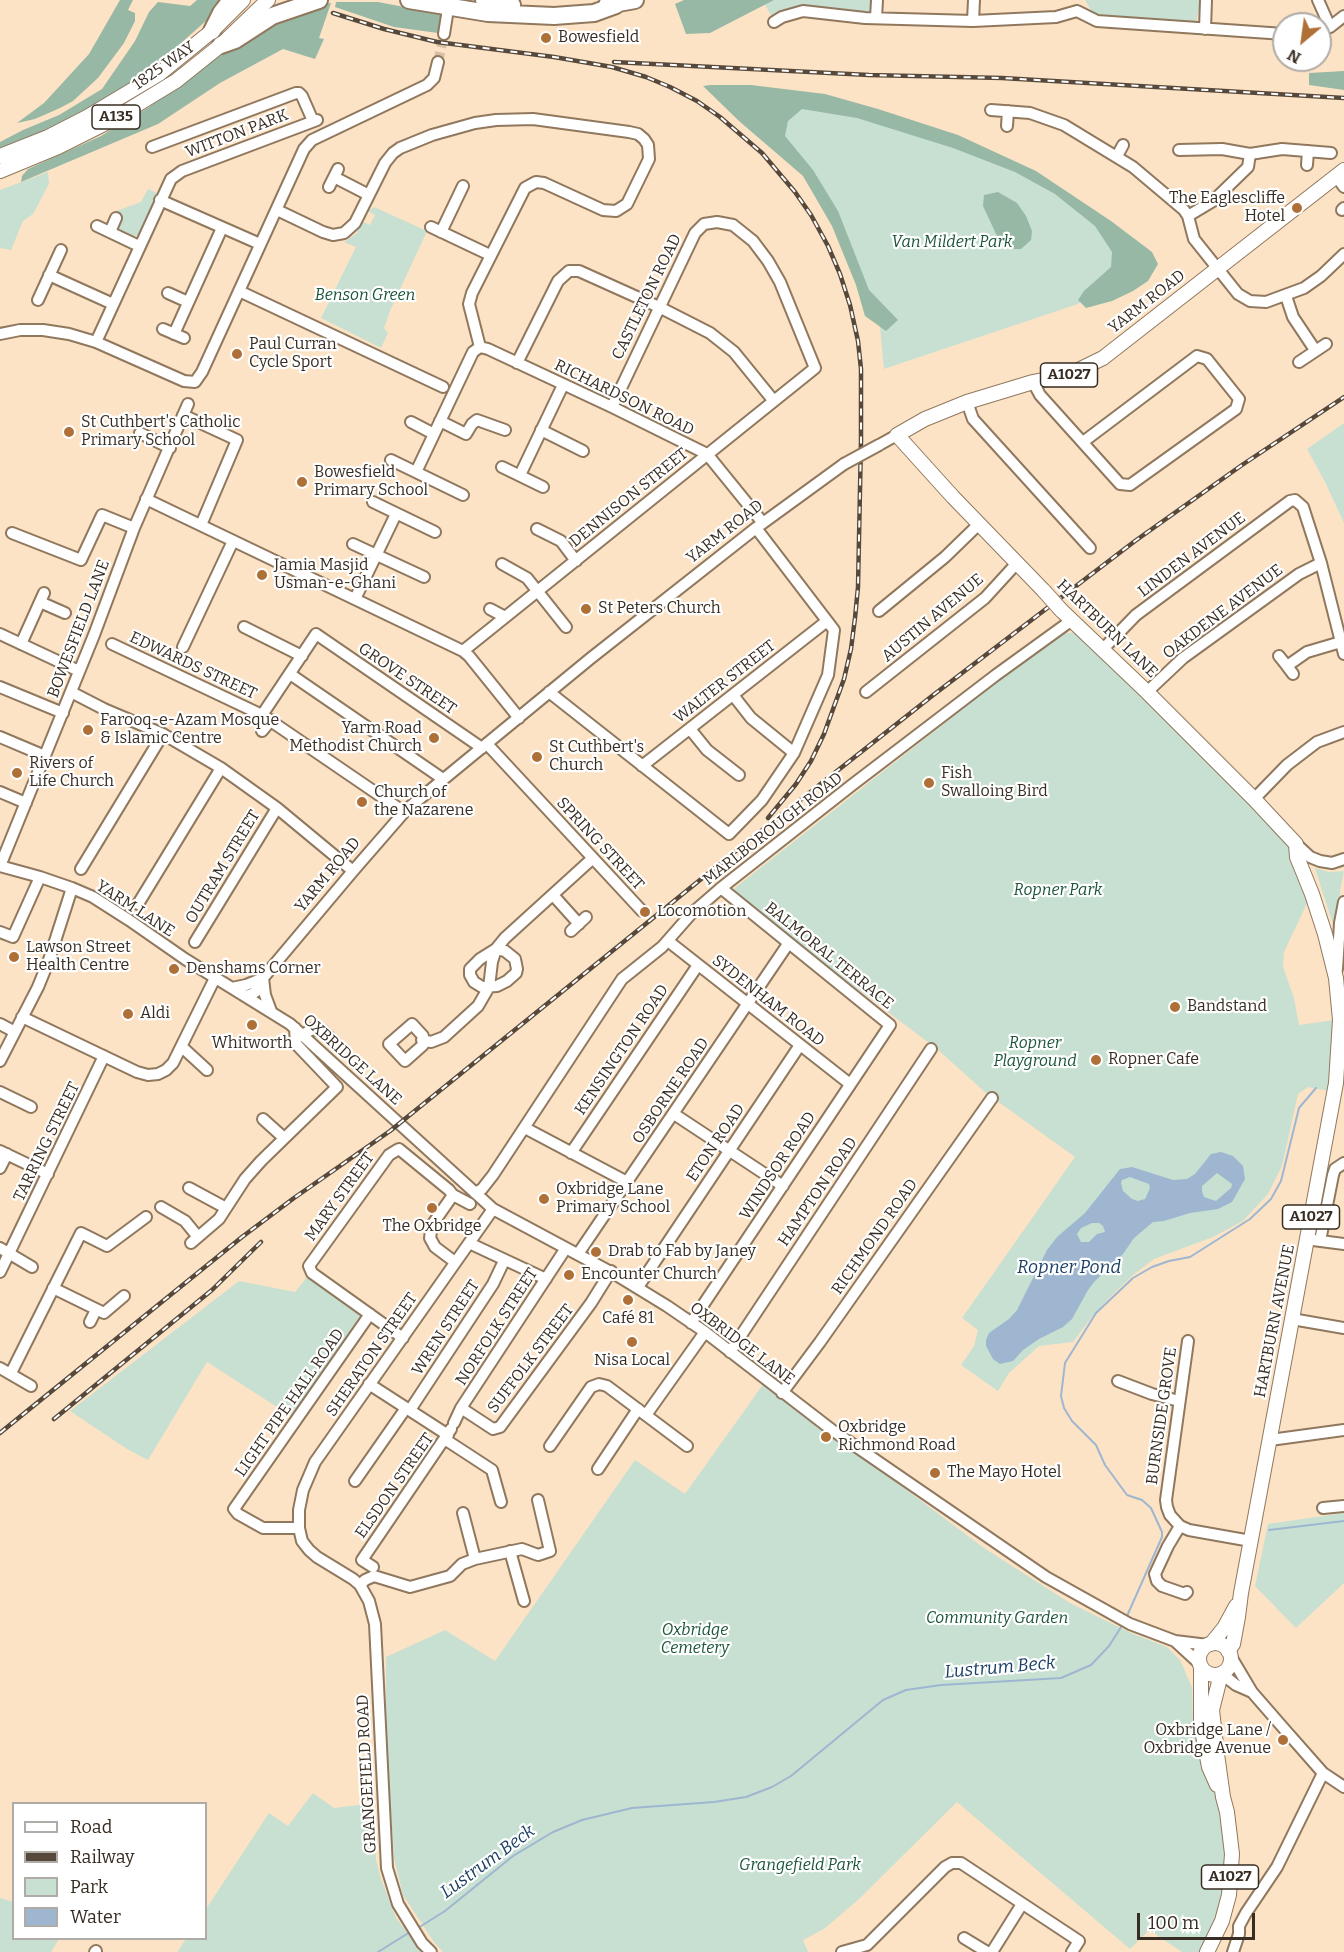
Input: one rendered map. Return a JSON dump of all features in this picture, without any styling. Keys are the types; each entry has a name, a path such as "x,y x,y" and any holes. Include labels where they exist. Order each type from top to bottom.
{"highway":[{"path":"231,0 221,13 216,38 235,40 272,16 319,0"},
{"path":"409,0 488,13 554,16 594,13 635,0"},
{"path":"484,0 561,9 616,5"}],"main road":[{"name":"1825 WAY","path":"0,171 58,147 112,120 176,81 216,38 243,0"},
{"name":"1825 WAY","path":"0,156 48,137 127,94 216,38 268,0"},
{"name":"YARM ROAD","path":"897,435 925,419 967,402 1033,382 1068,375 1103,358 1281,219 1342,178"},
{"name":"HARTBURN LANE","path":"897,435 1061,610 1147,692 1296,844"},
{"name":"HARTBURN AVENUE","path":"1229,1653 1233,1644 1292,1319 1314,1240 1340,1084 1340,1020 1336,978 1325,934 1297,856 1296,844"},
{"name":"HARTBURN AVENUE","path":"1209,1645 1224,1628 1241,1593"},
{"path":"1209,1645 1220,1645 1229,1653"},
{"name":"A1027","path":"1209,1645 1202,1650 1199,1657 1201,1725 1209,1767 1223,1797"},
{"name":"A1027","path":"1207,1952 1222,1921 1229,1896 1232,1854 1212,1710 1221,1674 1229,1666 1229,1653"},
{"path":"1200,1665 1206,1672 1213,1675 1221,1674"}],"street":[{"path":"876,18 877,0"},
{"path":"973,21 975,0"},
{"path":"1073,0 1077,11"},
{"path":"1204,29 1206,0"},
{"path":"774,22 782,16 803,11 876,18 973,21 1056,17 1077,11 1097,21 1272,33"},
{"path":"444,34 447,15"},
{"path":"0,334 20,330 43,330 69,334 96,342 184,381 195,382 202,372 304,149 312,140 427,85 434,78 438,62"},
{"name":"WITTON PARK","path":"96,342 171,179 182,171 315,121 302,96 296,93 152,147"},
{"path":"991,110 1030,113 1064,125 1100,149 1116,156 1169,196 1188,216 1194,239 1238,294 1250,300 1266,302 1286,296 1304,288 1343,259"},
{"path":"1007,126 1008,111"},
{"path":"277,210 323,232 337,235 349,230 355,223 385,163 400,148 432,135 475,123 513,118 550,120 638,134 648,145 649,159 631,197 622,208 603,210 544,183 529,185 521,194 472,293 469,304 480,347 474,352 416,472"},
{"path":"1116,156 1123,145"},
{"path":"1179,150 1222,149 1250,154 1282,149 1330,153"},
{"path":"1307,165 1308,152"},
{"path":"1188,216 1213,201 1248,167 1250,154"},
{"path":"334,178 369,195"},
{"path":"463,186 436,229 490,255"},
{"path":"444,196 455,201"},
{"path":"160,200 260,244"},
{"path":"110,232 116,218"},
{"name":"CASTLETON ROAD","path":"612,407 695,233 704,224 717,222 733,225 753,241 780,282 814,368"},
{"path":"97,226 139,246"},
{"path":"174,334 222,228"},
{"path":"38,300 61,250"},
{"path":"517,363 558,281 569,271 579,271 710,333 734,352 772,400"},
{"path":"49,275 113,304"},
{"path":"239,291 443,387"},
{"path":"168,293 188,302"},
{"path":"1286,296 1293,317 1315,350"},
{"path":"1299,362 1326,344"},
{"name":"RICHARDSON ROAD","path":"480,347 612,407 707,454 834,630 828,675 794,753"},
{"path":"1033,382 1040,395 1120,484 1130,485 1236,409 1239,399 1207,359 1197,356 1083,442"},
{"name":"DENNISON STREET","path":"463,651 814,368"},
{"path":"520,475 563,385"},
{"path":"967,402 973,419 1090,548"},
{"name":"BOWESFIELD LANE","path":"0,866 63,713 134,528 186,409 237,440 201,525"},
{"path":"440,421 466,434 477,420 505,430"},
{"path":"411,422 434,434"},
{"path":"541,430 583,451"},
{"path":"140,434 170,448"},
{"name":"YARM ROAD","path":"246,996 258,990 263,978 404,812 549,692 759,526 844,464 897,435"},
{"path":"392,460 463,495"},
{"path":"502,467 543,487"},
{"path":"146,499 463,651 519,718"},
{"name":"LINDEN AVENUE","path":"1103,649 1136,615 1290,501 1295,500 1303,507 1321,563"},
{"path":"373,502 435,532"},
{"path":"355,599 396,514"},
{"path":"12,533 81,560 102,515 134,528"},
{"path":"609,519 617,528"},
{"path":"879,611 945,557 979,524"},
{"path":"537,529 561,541 576,561"},
{"path":"183,647 233,541"},
{"path":"352,544 424,577"},
{"name":"AUSTIN AVENUE","path":"866,692 985,598 1017,563"},
{"path":"1321,563 1344,654"},
{"name":"OAKDENE AVENUE","path":"1147,692 1183,658 1299,574 1321,563"},
{"path":"502,564 527,578 566,627"},
{"path":"21,644 42,597 65,614"},
{"path":"490,609 505,617"},
{"name":"MARLBOROUGH ROAD","path":"472,1199 493,1175 622,979 668,941 691,914 721,888 861,778 1072,620"},
{"name":"WALTER STREET","path":"642,766 827,621"},
{"path":"244,627 302,656 266,718 262,731"},
{"path":"0,634 79,671"},
{"name":"GROVE STREET","path":"302,656 316,634 484,746"},
{"path":"1279,656 1290,670 1307,651 1341,642"},
{"name":"EDWARDS STREET","path":"112,644 266,718 404,812"},
{"path":"290,674 443,779"},
{"path":"0,687 63,713"},
{"path":"71,692 163,734 221,768 277,808 353,871"},
{"path":"549,692 729,834 762,800 794,753 751,718 733,695"},
{"path":"690,729 707,750 739,775"},
{"path":"1254,799 1287,765 1317,742 1344,732"},
{"path":"81,869 163,734"},
{"path":"0,737 45,756"},
{"name":"SPRING STREET","path":"484,746 642,911"},
{"path":"138,904 221,768"},
{"path":"0,792 26,802"},
{"name":"OUTRAM STREET","path":"195,942 277,808"},
{"path":"1296,844 1310,857 1320,861 1344,860"},
{"path":"496,949 515,959 516,973 497,986 482,987 474,982 470,969 480,959 496,949 505,938 593,858"},
{"name":"YARM LANE","path":"0,866 40,877 93,897 154,939 246,996"},
{"path":"0,932 13,937 40,877"},
{"path":"0,1061 38,987 72,888"},
{"name":"BALMORAL TERRACE","path":"721,888 891,1025"},
{"path":"553,895 579,924"},
{"path":"1336,978 1344,902"},
{"name":"SYDENHAM ROAD","path":"668,941 850,1084"},
{"name":"OSBORNE ROAD","path":"578,1254 788,944"},
{"path":"423,1040 431,1042 444,1036 478,1006 489,987 496,949"},
{"name":"KENSINGTON ROAD","path":"571,1153 698,965"},
{"path":"22,1017 137,1072 148,1075 158,1074 173,1063 215,978"},
{"path":"232,988 263,978 272,1011"},
{"name":"OXBRIDGE LANE","path":"246,996 272,1011 299,1031 472,1199 638,1287 705,1332 832,1430 1046,1577 1130,1624 1175,1641"},
{"path":"0,1024 15,1032"},
{"name":"WINDSOR ROAD","path":"691,1323 891,1025"},
{"path":"161,1207 185,1221 194,1240 219,1219 245,1179 337,1087 296,1044 299,1031 312,1029 323,1031 334,1042"},
{"name":"ETON ROAD","path":"638,1287 800,1045"},
{"path":"182,1047 207,1070"},
{"name":"HAMPTON ROAD","path":"730,1352 932,1049"},
{"name":"TARRING STREET","path":"0,1272 5,1251 48,1174 104,1056"},
{"path":"0,1092 31,1107"},
{"name":"RICHMOND ROAD","path":"782,1393 992,1098"},
{"path":"674,1114 783,1186"},
{"path":"263,1119 284,1138"},
{"path":"525,1128 627,1182"},
{"name":"MARY STREET","path":"370,1314 312,1273 309,1266 392,1151 399,1149 453,1195"},
{"path":"0,1168 3,1152 48,1174"},
{"name":"HARTBURN AVENUE","path":"1314,1240 1333,1175 1342,1165"},
{"path":"189,1188 226,1208"},
{"path":"455,1262 435,1247 429,1238 432,1225 453,1195 472,1199"},
{"name":"SHERATON STREET","path":"299,1528 301,1500 315,1462 493,1209"},
{"path":"5,1370 13,1369 81,1233 107,1246 146,1217"},
{"path":"1314,1240 1344,1244"},
{"path":"469,1244 546,1279"},
{"name":"NORFOLK STREET","path":"450,1432 461,1408 566,1248"},
{"path":"5,1251 32,1267"},
{"name":"WREN STREET","path":"355,1481 408,1409 493,1284 504,1261"},
{"name":"SUFFOLK STREET","path":"461,1408 493,1429 500,1427 591,1303 610,1272"},
{"path":"53,1288 104,1313 124,1296"},
{"path":"90,1322 96,1310"},
{"path":"370,1314 403,1338"},
{"name":"LIGHT PIPE HALL ROAD","path":"299,1528 263,1528 238,1514 234,1509 370,1314"},
{"path":"1292,1319 1344,1328"},
{"path":"598,1469 705,1332"},
{"name":"BURNSIDE GROVE","path":"1180,1526 1170,1515 1166,1500 1188,1341"},
{"path":"5,1370 31,1386"},
{"path":"1118,1381 1179,1401"},
{"path":"369,1384 450,1432 476,1466 492,1470 501,1502"},
{"path":"550,1446 591,1387 599,1384 607,1386 687,1446"},
{"path":"1270,1440 1344,1430"},
{"name":"ELSDON STREET","path":"373,1567 360,1564 450,1432"},
{"path":"299,1528 302,1541 316,1557 360,1585 374,1576 410,1587 450,1576 462,1564 475,1559 522,1549 538,1555 550,1551 538,1500"},
{"path":"1329,1510 1344,1506"},
{"path":"463,1513 475,1559"},
{"path":"1187,1592 1185,1594 1162,1586 1155,1574 1180,1526 1189,1530 1251,1541"},
{"path":"510,1551 524,1601"},
{"name":"GRANGEFIELD ROAD","path":"360,1585 369,1601 375,1624 387,1868 398,1904 422,1943 431,1952"},
{"path":"1175,1641 1209,1645"},
{"path":"1175,1641 1200,1665"},
{"path":"1229,1653 1252,1692 1323,1773 1344,1786"},
{"path":"1221,1674 1236,1685 1252,1692"},
{"path":"1233,1952 1239,1926 1277,1868 1323,1773"},
{"path":"842,1952 867,1945 945,1867 952,1863 961,1863 1078,1941 1072,1952"},
{"path":"993,1952 1023,1904"},
{"path":"964,1938 987,1952"},
{"path":"867,1945 878,1952"}],"green space":[{"path":"120,0 133,0 128,10 135,13 135,21 124,43 98,78 73,101 35,119 17,123 44,103 89,54"},
{"path":"197,0 219,0 207,20 172,51 155,70 57,127 0,151 0,142 59,115 102,89 135,41 149,12 158,2 190,6"},
{"path":"684,0 774,0 710,33 686,34 675,4"},
{"path":"763,0 877,0 876,18 803,11 774,22"},
{"path":"1085,0 1199,0 1200,6 1194,29 1097,21"},
{"path":"336,2 378,2 441,14 438,33 394,27 335,7"},
{"path":"331,3 319,38 324,39 315,59 283,49 220,83 158,124 21,182 22,176 28,169 101,136 149,107 242,38 307,7"},
{"path":"1344,71 1344,90 1309,85 1309,73"},
{"path":"751,85 825,94 958,135 1036,171 1111,221 1152,252 1158,264 1148,281 1133,291 1112,301 1086,308 1078,300 1084,291 1111,267 1112,252 1095,226 1055,194 1015,172 953,148 857,118 802,109 788,121 785,136 813,170 838,211 869,290 898,320 886,331 865,316 856,285 832,226 803,176 739,121 703,86"},
{"name":"Van Mildert Park","path":"722,87 794,95 1036,175 1143,251 1105,292 1075,305 884,369 879,316 825,198"},
{"path":"48,172 49,184 33,214 23,221 11,250 0,248 0,190"},
{"path":"148,189 157,193 138,235 133,236 118,229 122,217 115,214 116,211 141,202"},
{"path":"998,192 1017,203 1026,216 1032,231 1031,240 1021,249 1009,249 997,236 983,206 984,195"},
{"name":"Benson Green","path":"374,207 427,231 390,311 384,328 388,333 381,348 321,318 356,247 344,242 356,234 363,222 370,225 375,215 368,211"},
{"path":"1344,423 1344,523 1307,449"},
{"name":"Ropner Park","path":"1078,632 1292,846 1309,899 1284,952 1283,967 1294,998 1299,1025 1334,1020 1329,1091 1308,1087 1298,1094 1282,1166 1268,1194 1243,1221 1213,1237 1154,1259 1110,1297 1073,1342 1039,1346 1009,1373 998,1391 961,1365 974,1346 978,1330 962,1318 1075,1157 986,1093 937,1049 731,891 1058,634"},
{"path":"1315,868 1329,872 1344,871 1337,937"},
{"path":"307,1277 361,1314 294,1418 207,1362 148,1460 127,1449 70,1411 239,1281 295,1292"},
{"path":"764,1383 984,1548 1070,1603 1131,1633 1167,1647 1180,1660 1192,1687 1193,1727 1198,1749 1227,1812 1229,1895 1207,1952 1182,1952 1149,1930 1130,1949 957,1802 859,1899 824,1929 803,1940 808,1952 443,1952 434,1942 403,1895 394,1858 386,1746 386,1657 445,1630 495,1661 635,1460 685,1494"},
{"path":"1344,1513 1344,1583 1296,1628 1255,1586 1268,1524"},
{"path":"313,1793 334,1808 374,1803 376,1860 381,1879 396,1918 423,1952 177,1952 185,1940 207,1940 207,1907 269,1813 288,1826"},
{"path":"0,1898 12,1902 12,1940 58,1940 51,1952 0,1952"}],"water":[{"name":"Ropner Pond","path":"1221,1152 1233,1156 1243,1166 1245,1179 1232,1202 1218,1209 1153,1222 1134,1238 1123,1254 1094,1282 1072,1319 1063,1327 1039,1339 1023,1350 1013,1361 1000,1364 993,1359 986,1346 989,1333 1009,1319 1017,1310 1047,1250 1057,1237 1085,1213 1120,1169 1132,1167 1173,1180 1187,1179 1195,1174 1211,1154","holes":["1217,1173 1232,1184 1231,1188 1216,1201 1204,1197 1202,1186","1130,1177 1149,1184 1150,1188 1145,1199 1138,1201 1132,1199 1123,1191 1122,1180","1092,1223 1099,1223 1105,1232 1097,1234 1089,1242 1081,1242 1077,1234 1081,1228"]}],"waterway":[{"name":"Lustrum Beck","path":"1127,1616 1162,1537 1162,1532 1151,1508 1142,1500 1127,1495 1105,1465 1096,1445 1072,1421 1064,1408 1061,1396 1065,1363 1096,1313 1133,1278 1152,1267 1190,1257 1250,1219 1271,1199 1281,1181 1299,1108 1316,1088"},
{"path":"1269,1530 1344,1521"},
{"name":"Lustrum Beck","path":"418,1928 445,1911 513,1856 553,1832 582,1820 632,1808 714,1802 746,1797 772,1787 791,1776 883,1700 906,1690 941,1685 1061,1678 1091,1665 1109,1646 1123,1624"},
{"name":"Lustrum Beck","path":"378,1952 410,1932"}],"tunnel":[{"path":"438,62 444,34"}],"railway":[{"path":"333,13 437,42 612,67 670,87 697,101 720,117 762,153 795,192 828,246 850,305 861,369 858,587 855,618 844,679 824,734 811,761 796,784 768,818"},
{"path":"614,62 869,75 1002,78 1344,98"},
{"path":"0,1433 242,1237 390,1131 737,850 932,696 1135,541 1242,465 1344,397"},
{"path":"54,1419 212,1290 261,1242"}],"place":[{"name":"Bowesfield","path":"546,38"},
{"name":"The Eaglescliffe Hotel","path":"1297,208"},
{"name":"Paul Curran Cycle Sport","path":"237,354"},
{"name":"St Cuthbert's Catholic Primary School","path":"69,432"},
{"name":"Bowesfield Primary School","path":"302,482"},
{"name":"Jamia Masjid Usman-e-Ghani","path":"262,575"},
{"name":"St Peters Church","path":"586,609"},
{"name":"Farooq-e-Azam Mosque & Islamic Centre","path":"88,730"},
{"name":"Yarm Road Methodist Church","path":"434,738"},
{"name":"St Cuthbert's Church","path":"537,757"},
{"name":"Rivers of Life Church","path":"17,773"},
{"name":"Fish Swalloing Bird","path":"929,783"},
{"name":"Church of the Nazarene","path":"362,802"},
{"name":"Locomotion","path":"645,912"},
{"name":"Lawson Street Health Centre","path":"14,957"},
{"name":"Denshams Corner","path":"174,969"},
{"name":"Bandstand","path":"1175,1007"},
{"name":"Aldi","path":"128,1014"},
{"name":"Whitworth","path":"252,1025"},
{"name":"Ropner Cafe","path":"1096,1060"},
{"name":"Oxbridge Lane Primary School","path":"544,1199"},
{"name":"The Oxbridge","path":"432,1208"},
{"name":"Drab to Fab by Janey","path":"596,1252"},
{"name":"Encounter Church","path":"569,1275"},
{"name":"Café 81","path":"628,1300"},
{"name":"Nisa Local","path":"632,1342"},
{"name":"Oxbridge Richmond Road","path":"826,1437"},
{"name":"The Mayo Hotel","path":"935,1473"},
{"name":"Oxbridge Lane / Oxbridge Avenue","path":"1283,1740"}],"park label":[{"name":"Ropner Playground","path":"1035,1053"},
{"name":"Community Garden","path":"997,1619"},
{"name":"Oxbridge Cemetery","path":"695,1640"},
{"name":"Grangefield Park","path":"800,1866"}]}
